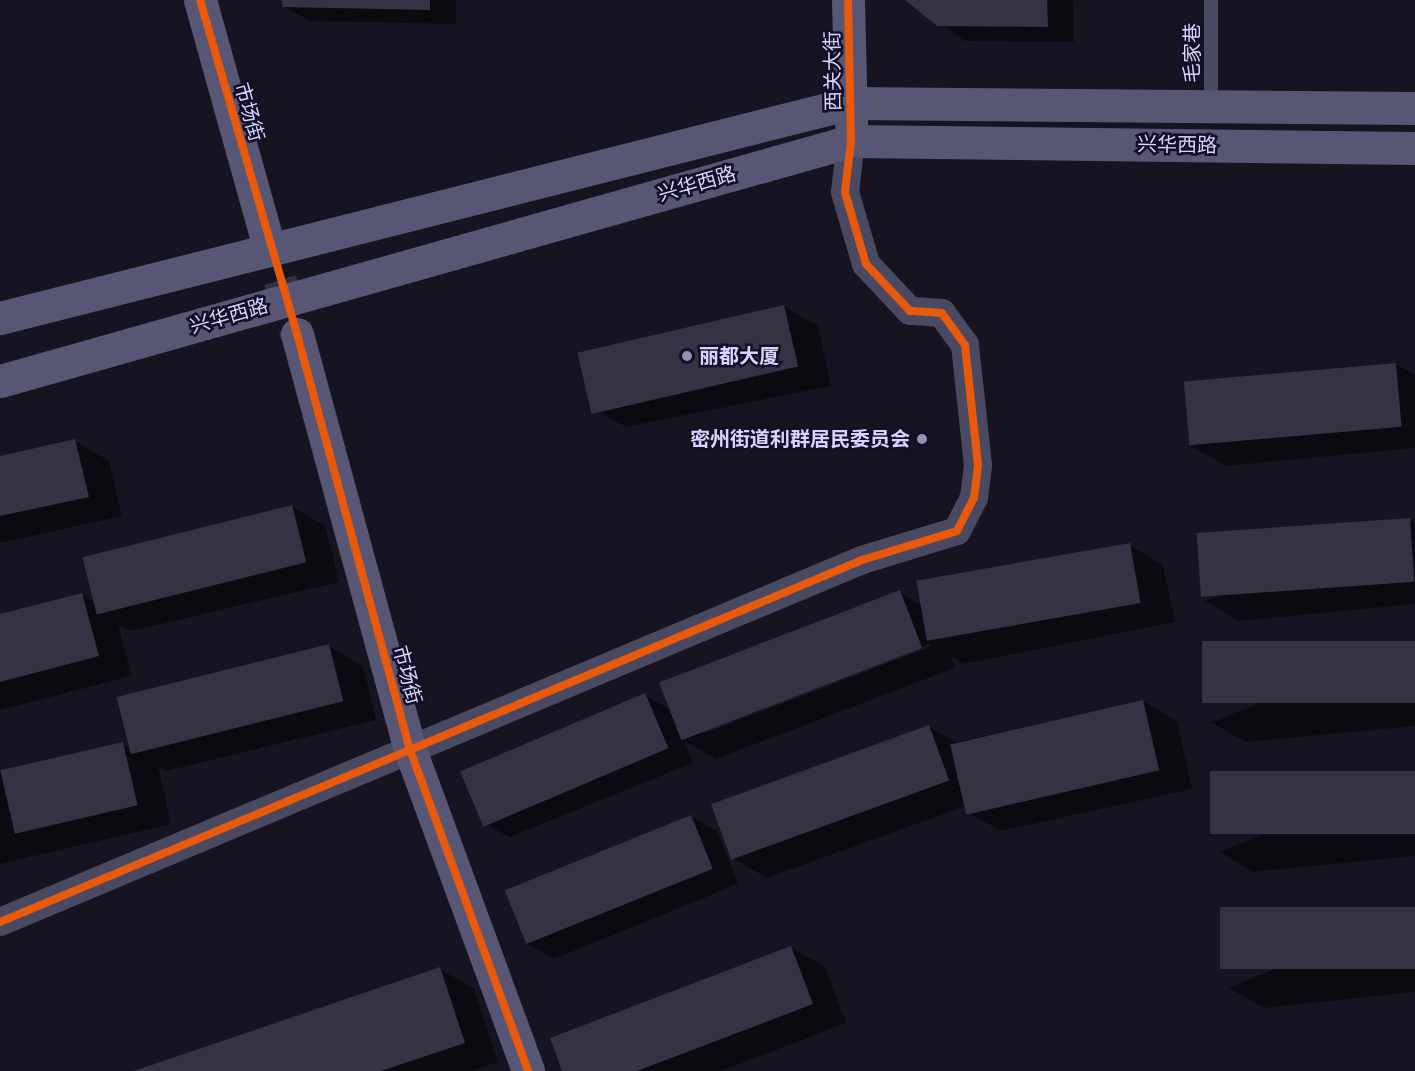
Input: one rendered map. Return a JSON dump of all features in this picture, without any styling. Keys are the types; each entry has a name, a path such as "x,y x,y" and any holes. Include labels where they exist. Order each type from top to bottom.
{"main road":[{"name":"市场街","path":"200,0 265,233"},
{"name":"西关大街","path":"848,0 851,141"},
{"path":"0,318 851,103 1415,108"},
{"name":"兴华西路","path":"0,381 851,141 1415,148"},
{"name":"市场街","path":"297,334 409,747 528,1071"}],"street":[{"path":"0,922 409,747 862,560 957,531 974,498 978,465 964,345 942,313 910,311 866,264 845,192 851,141"}],"lane":[{"name":"毛家巷","path":"1211,0 1211,106"}],"building":[{"path":"282,0 430,0 430,10 282,7"},
{"path":"905,0 1047,0 1048,27 937,26"},
{"name":"丽都大厦","path":"784,305 798,366 592,414 577,353"},
{"path":"1396,363 1402,427 1189,445 1184,382"},
{"path":"75,439 89,497 0,516 0,456"},
{"path":"292,505 306,562 97,615 82,557"},
{"path":"1410,518 1414,582 1201,597 1197,533"},
{"path":"1130,543 1141,603 927,641 916,581"},
{"path":"900,590 922,648 681,740 659,682"},
{"path":"82,593 99,656 0,682 0,614"},
{"path":"1202,641 1415,641 1415,703 1202,703"},
{"path":"329,644 343,701 131,754 117,697"},
{"path":"645,693 668,748 483,827 460,772"},
{"path":"1143,700 1159,770 966,815 950,745"},
{"path":"929,725 949,780 731,860 711,804"},
{"path":"123,742 138,805 15,834 0,770"},
{"path":"1210,771 1415,771 1415,834 1210,834"},
{"path":"691,815 713,869 526,944 505,890"},
{"path":"1220,907 1415,907 1415,969 1220,969"},
{"path":"791,946 813,1004 637,1071 562,1071 550,1038"},
{"path":"440,967 465,1043 381,1071 134,1071"}],"tunnel":[{"path":"265,233 297,334"}],"cycle path":[{"path":"200,0 297,334 409,747 528,1071"},
{"path":"0,922 862,560 957,531 974,498 978,465 965,345 942,313 910,311 866,264 845,192 851,141 848,0"}],"place":[{"name":"丽都大厦","path":"687,356"},
{"name":"密州街道利群居民委员会","path":"922,439"}]}
